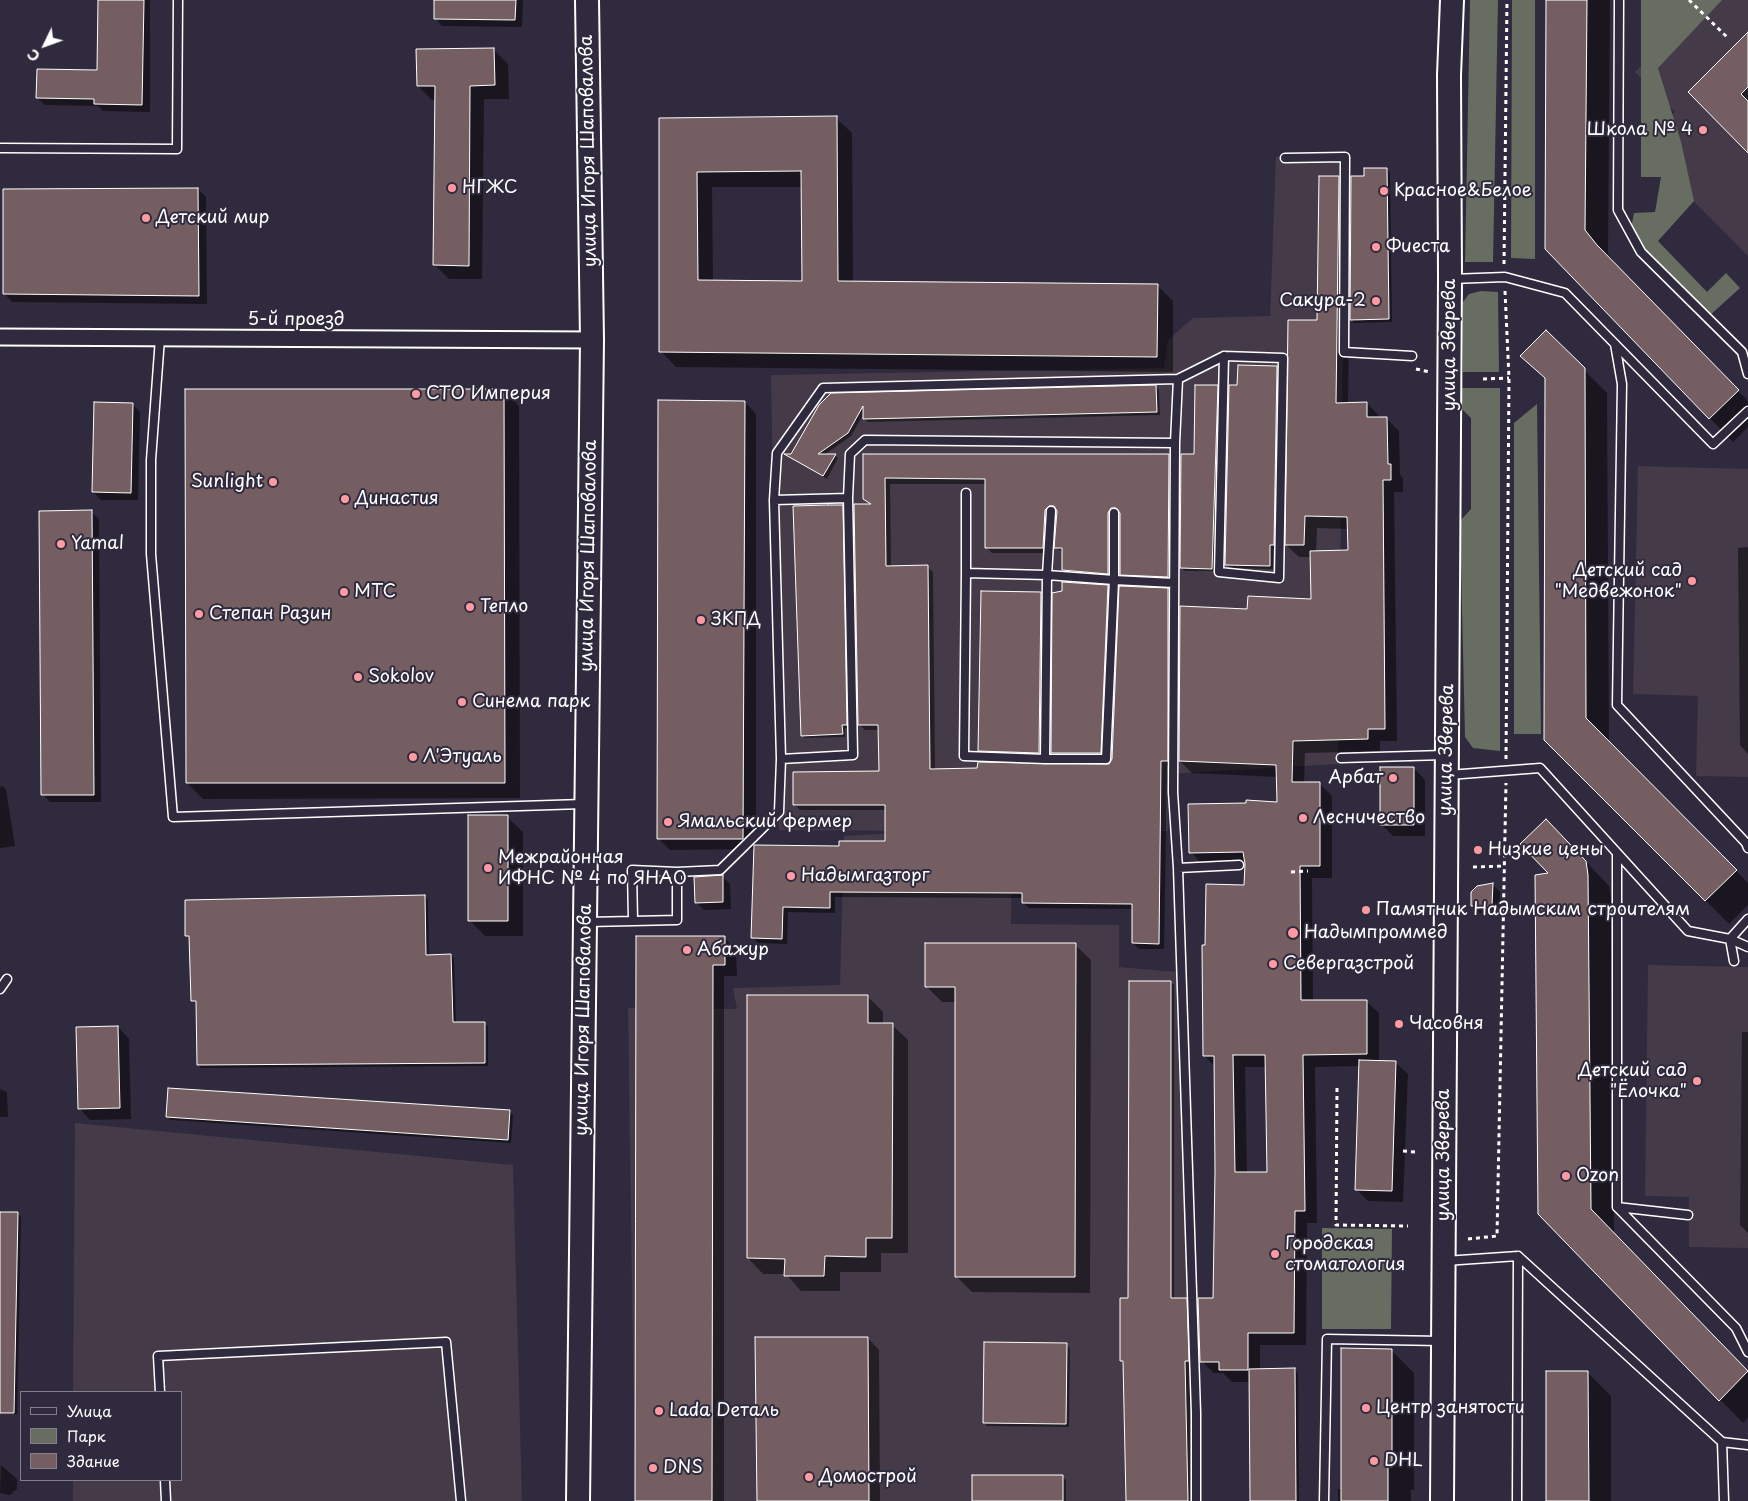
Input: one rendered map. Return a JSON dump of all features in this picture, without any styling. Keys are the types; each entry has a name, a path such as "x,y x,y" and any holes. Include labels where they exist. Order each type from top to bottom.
{"street":[{"name":"улица Игоря Шаповалова","path":"578,1501 592,340 587,0"},
{"name":"улица Зверева","path":"1442,1501 1450,278 1449,74 1452,0"},
{"name":"5-й проезд","path":"0,337 592,340"}],"lane":[{"path":"0,148 177,149 178,0"},
{"path":"1619,0 1618,210 1641,252 1742,352 1748,374"},
{"path":"1285,158 1346,157 1344,352 1412,356"},
{"path":"1450,278 1505,277 1565,293 1713,444 1748,411"},
{"path":"160,338 151,460 151,554 173,816 586,804"},
{"path":"1615,344 1622,384 1617,705 1746,843 1748,848"},
{"path":"633,921 632,870 677,872 720,870 779,812 781,759 774,500 777,453 823,388 1178,379 1224,356 1283,358 1279,578 1219,572 1224,356"},
{"path":"1178,379 1175,443 1173,792 1178,868 1196,1403 1196,1501"},
{"path":"781,759 853,755 848,498 850,454 865,440 1175,443"},
{"path":"966,493 964,756 1106,759 1114,580 1114,513"},
{"path":"774,500 848,498"},
{"path":"1045,759 1047,575 1051,512"},
{"path":"966,573 1047,575 1174,584"},
{"path":"1341,758 1506,771 1540,768 1688,931 1730,939 1748,947"},
{"path":"1617,853 1617,1207 1736,1328 1748,1352"},
{"path":"1178,868 1239,865"},
{"path":"585,922 677,920 677,872"},
{"path":"1730,939 1748,919"},
{"path":"1730,939 1734,961"},
{"path":"0,989 6,979"},
{"path":"1617,1207 1688,1214"},
{"path":"1518,1256 1518,1501"},
{"path":"1444,1261 1518,1256 1722,1442 1748,1445"},
{"path":"1324,1501 1327,1340 1443,1341"},
{"path":"160,1391 158,1356 446,1342 461,1501"},
{"path":"1722,1442 1724,1501"},
{"path":"165,1481 166,1501"}],"path":[{"path":"1468,1239 1497,1236 1506,771 1509,378 1503,256 1507,0"},
{"path":"1690,0 1728,38"},
{"path":"1412,369 1438,373"},
{"path":"1483,379 1509,378"},
{"path":"1473,867 1505,866"},
{"path":"1290,872 1308,871"},
{"path":"1337,1088 1336,1225 1408,1226"},
{"path":"1403,1150 1415,1152"}],"shaded area":[{"name":"Школа № 4","path":"1707,0 1748,0 1748,256 1640,147 1675,112 1635,72"},
{"path":"1276,157 1345,157 1338,764 1167,774 1168,831 1013,831 1011,924 1119,925 1119,967 1177,972 1197,1501 635,1501 628,1008 737,1009 733,988 840,985 844,836 928,831 779,830 771,375 1164,368 1168,340 1193,318 1270,316"},
{"name":"Детский сад \"Медвежонок\"","path":"1638,466 1748,469 1748,777 1696,776 1698,696 1633,694"},
{"name":"Детский сад \"Ёлочка\"","path":"1648,965 1748,967 1748,1248 1689,1247 1689,1197 1645,1196"},
{"path":"75,1123 513,1165 522,1501 73,1501 73,1481 182,1481 182,1391 73,1391"}],"green space":[{"path":"1470,0 1498,0 1493,262 1465,262"},
{"path":"1512,0 1535,0 1535,259 1511,258"},
{"path":"1641,0 1722,0 1658,68 1681,142 1694,201 1658,241 1707,292 1726,273 1740,288 1708,317 1644,253 1631,229 1634,213 1655,212 1661,177 1641,177"},
{"path":"1481,291 1498,292 1499,372 1463,372 1463,302 1469,294"},
{"path":"1462,388 1500,388 1500,751 1473,748 1465,737 1460,521 1471,509 1471,418 1460,407"},
{"path":"1537,404 1541,734 1514,734 1514,423"},
{"path":"1322,1228 1392,1229 1391,1329 1322,1329"}],"building":[{"path":"98,0 144,0 142,105 94,104 94,99 36,98 37,69 97,70"},
{"path":"434,0 516,0 515,20 434,19"},
{"path":"1546,0 1587,0 1585,230 1597,245 1739,390 1709,419 1545,249"},
{"path":"1748,32 1748,87 1741,94 1748,101 1748,153 1688,92"},
{"path":"494,48 495,85 470,86 469,266 433,265 435,86 417,86 416,49"},
{"path":"837,116 838,281 1158,284 1157,357 659,352 659,118","holes":["801,171 802,281 698,280 697,172"]},
{"path":"1364,168 1387,168 1389,319 1350,320 1351,176 1364,176"},
{"path":"1319,176 1339,176 1336,403 1367,402 1367,417 1387,417 1388,464 1391,464 1391,480 1383,480 1385,729 1368,729 1368,739 1293,741 1292,782 1320,782 1320,866 1300,866 1301,1000 1367,1000 1367,1054 1303,1055 1305,1211 1295,1211 1294,1333 1248,1333 1248,1370 1219,1370 1219,1362 1200,1362 1198,1298 1213,1298 1215,1171 1214,1056 1203,1056 1202,945 1205,945 1206,884 1244,885 1245,864 1243,852 1189,853 1188,804 1246,803 1246,800 1277,802 1276,765 1179,761 1180,606 1247,609 1248,596 1311,599 1310,551 1348,550 1347,517 1305,516 1304,545 1285,545 1288,320 1317,320","holes":["1233,1055 1265,1055 1267,1172 1235,1172"]},
{"path":"198,188 199,296 3,294 3,189"},
{"path":"1546,330 1585,368 1586,718 1737,870 1705,901 1544,740 1545,378 1520,356"},
{"path":"1238,365 1277,366 1274,545 1270,545 1270,566 1225,565 1229,385 1237,385"},
{"path":"1156,385 1157,412 863,419 863,406 848,433 818,454 836,454 823,476 784,454 791,454 819,405 831,393"},
{"path":"1195,385 1218,385 1212,569 1180,568 1181,454 1194,454"},
{"name":"Династия","path":"185,389 504,389 505,783 186,783"},
{"name":"ЗКПД","path":"658,400 745,401 743,839 657,839"},
{"path":"94,402 133,403 131,493 92,492"},
{"path":"863,454 1169,454 1168,577 1120,575 1120,513 1116,508 1111,508 1108,513 1108,574 1062,570 1062,548 1054,548 1057,511 1054,506 1049,506 1045,510 1043,548 985,548 985,479 885,478 886,566 928,565 930,769 977,768 978,762 1109,764 1112,759 1119,586 1168,588 1168,761 1161,761 1159,944 1132,943 1132,904 1022,903 1022,893 830,892 830,908 783,907 782,939 751,938 754,845 839,846 839,841 885,841 885,805 793,805 793,772 879,771 878,725 858,725 854,504 871,504 863,499"},
{"path":"843,505 847,725 842,725 843,734 801,736 793,506"},
{"path":"92,510 94,795 41,795 39,511"},
{"path":"1062,582 1108,585 1101,753 1051,753 1052,593 1062,591"},
{"path":"981,591 1041,592 1039,753 978,751"},
{"path":"1380,767 1414,767 1414,825 1380,825"},
{"name":"Межрайонная ИФНС № 4 по ЯНАО","path":"468,815 508,815 508,921 468,921"},
{"path":"1546,819 1586,861 1588,875 1591,1209 1748,1371 1719,1401 1538,1214 1535,875 1548,873 1520,844"},
{"path":"723,875 723,902 695,903 694,877"},
{"path":"1493,883 1492,906 1471,906 1471,892 1477,886"},
{"path":"425,895 426,955 451,954 453,1022 485,1022 485,1063 197,1065 196,1001 191,1001 189,936 185,936 185,900"},
{"path":"636,936 725,936 725,965 713,965 712,1501 635,1501"},
{"path":"925,943 1076,943 1075,1277 955,1277 955,987 925,987"},
{"path":"1129,981 1171,981 1171,1298 1187,1298 1189,1361 1185,1361 1188,1501 1126,1501 1123,1361 1120,1361 1120,1298 1128,1298"},
{"path":"747,995 868,995 868,1023 893,1023 892,1238 866,1238 866,1257 825,1256 824,1276 784,1276 785,1259 747,1258"},
{"path":"118,1026 120,1108 78,1109 76,1027"},
{"path":"1359,1060 1396,1061 1392,1191 1355,1190"},
{"path":"168,1088 510,1110 508,1140 166,1117"},
{"path":"0,1212 18,1212 14,1413 0,1413"},
{"path":"755,1337 868,1337 869,1501 757,1501"},
{"path":"984,1342 1067,1343 1066,1424 983,1423"},
{"name":"Центр занятости","path":"1341,1348 1392,1349 1392,1467 1388,1467 1388,1501 1341,1501"},
{"path":"1295,1368 1296,1501 1250,1501 1249,1369"},
{"path":"1546,1371 1588,1371 1589,1501 1546,1501"},
{"path":"972,1475 1063,1475 1063,1501 972,1501"}],"place":[{"name":"Школа № 4","path":"1703,130"},
{"name":"НГЖС","path":"452,188"},
{"name":"Красное&Белое","path":"1384,191"},
{"name":"Детский мир","path":"146,218"},
{"name":"Фиеста","path":"1376,247"},
{"name":"Сакура-2","path":"1376,301"},
{"name":"СТО Империя","path":"416,394"},
{"name":"Sunlight","path":"273,482"},
{"name":"Династия","path":"345,499"},
{"name":"Yamal","path":"61,544"},
{"name":"Детский сад \"Медвежонок\"","path":"1692,581"},
{"name":"МТС","path":"344,592"},
{"name":"Тепло","path":"470,607"},
{"name":"Степан Разин","path":"199,614"},
{"name":"ЗКПД","path":"701,620"},
{"name":"Sokolov","path":"358,677"},
{"name":"Синема парк","path":"462,702"},
{"name":"Л'Этуаль","path":"413,757"},
{"name":"Арбат","path":"1393,778"},
{"name":"Лесничество","path":"1303,818"},
{"name":"Ямальский фермер","path":"668,822"},
{"name":"Низкие цены","path":"1478,850"},
{"name":"Межрайонная ИФНС № 4 по ЯНАО","path":"488,868"},
{"name":"Надымгазторг","path":"791,876"},
{"name":"Памятник Надымским строителям","path":"1366,910"},
{"name":"Надымпроммед","path":"1293,933"},
{"name":"Абажур","path":"687,950"},
{"name":"Севергазстрой","path":"1273,964"},
{"name":"Часовня","path":"1399,1024"},
{"name":"Детский сад \"Ёлочка\"","path":"1697,1081"},
{"name":"Ozon","path":"1566,1176"},
{"name":"Городская стоматология","path":"1275,1254"},
{"name":"Центр занятости","path":"1366,1408"},
{"name":"Lada Dеталь","path":"659,1411"},
{"name":"DHL","path":"1374,1461"},
{"name":"DNS","path":"653,1468"},
{"name":"Домострой","path":"809,1477"}]}
